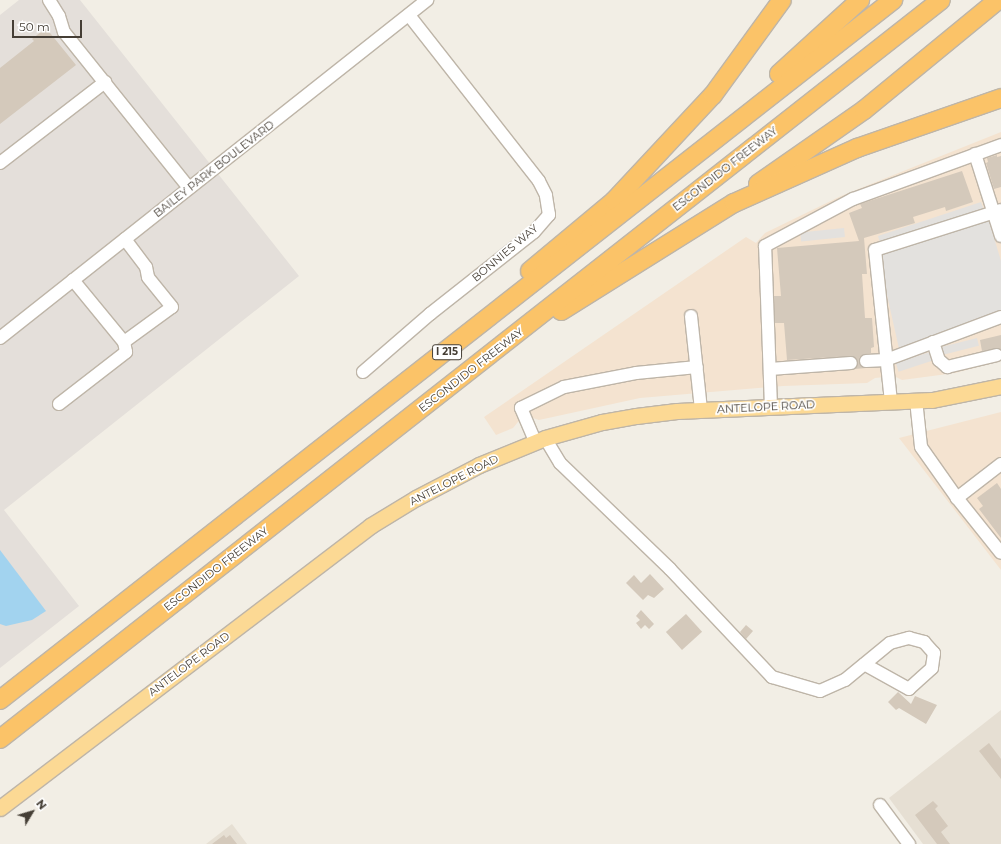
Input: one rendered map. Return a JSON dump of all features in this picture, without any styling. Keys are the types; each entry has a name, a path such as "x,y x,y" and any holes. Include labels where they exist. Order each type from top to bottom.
{"highway":[{"path":"470,334 515,283 614,201 713,95 782,0"},
{"path":"726,130 740,106 825,34 860,0"},
{"name":"I 215","path":"0,700 470,334 726,130 893,0"},
{"name":"ESCONDIDO FREEWAY","path":"0,739 941,0"},
{"path":"486,358 734,203 752,188 864,110 998,0"},
{"path":"734,203 857,148 1001,98"}],"main road":[{"name":"ANTELOPE ROAD","path":"0,808 370,526 416,498 479,465 540,440 602,422 701,410 916,400 966,394 1001,386"}],"street":[{"path":"49,0 59,16 64,32 189,188"},
{"name":"BAILEY PARK BOULEVARD","path":"0,338 428,0"},
{"name":"BONNIES WAY","path":"363,372 430,314 534,232 548,214 546,195 539,181 409,15"},
{"path":"0,163 105,82"},
{"path":"771,407 765,246 853,199 1001,144"},
{"path":"975,154 997,211 1001,236"},
{"path":"890,402 875,250 997,211"},
{"path":"124,342 172,307 148,277 146,267 125,239"},
{"path":"59,404 126,352 124,342 73,280"},
{"path":"692,316 701,410"},
{"path":"866,362 886,360 1001,317"},
{"path":"933,342 939,360 947,367 997,355"},
{"path":"770,369 851,363"},
{"path":"697,367 636,373 564,387 521,408 540,440 560,463 670,568 772,677 820,691 844,680 890,643 909,638 924,642 934,653 932,668 909,689 864,664"},
{"path":"916,400 921,446 958,498 1001,553"},
{"path":"958,498 1001,464"},
{"path":"880,805 909,844"}],"shaded area":[{"path":"19,0 80,0 299,276 4,510 79,606 0,668 0,15"},
{"path":"1001,132 1001,361 955,373 902,380 894,376 875,378 867,383 783,386 640,398 539,420 530,417 518,422 513,428 496,435 484,417 746,237 756,243 765,233 841,196"},
{"path":"981,202 984,210 880,243 878,236"},
{"path":"989,221 1001,261 1001,317 900,353 878,255"},
{"path":"844,228 845,237 801,242 800,233"},
{"path":"977,338 979,346 939,356 937,348"},
{"path":"930,352 933,361 899,372 896,363"},
{"path":"1001,412 1001,570 899,438"},
{"path":"1001,710 1001,844 923,844 889,798"},
{"path":"232,824 247,844 206,844"}],"water":[{"path":"0,550 46,611 32,620 6,626 0,624"}],"building":[{"path":"46,28 76,65 0,124 0,68 34,41 32,39"},
{"path":"997,155 997,157 1001,156 1001,187 994,189 986,163 988,162 987,158"},
{"path":"962,171 973,202 946,211 945,207 913,217 915,223 864,238 867,274 862,274 865,318 872,318 874,347 871,348 871,353 862,355 859,358 860,365 866,368 855,369 858,362 851,356 787,360 784,323 775,323 774,296 781,296 777,248 859,241 849,213 862,208 860,204"},
{"path":"1001,335 1001,349 982,351 980,340"},
{"path":"997,483 1001,489 1001,538 979,509 983,506 977,498"},
{"path":"650,574 664,589 654,598 648,595 643,600 626,583 634,575 641,583"},
{"path":"641,610 654,624 649,629 645,625 641,629 636,623 640,620 636,616"},
{"path":"686,614 702,632 682,650 666,632"},
{"path":"746,625 753,631 746,639 740,632"},
{"path":"898,692 911,704 915,696 937,705 926,724 899,708 896,710 888,702"},
{"path":"989,743 1001,759 1001,779 979,751"},
{"path":"933,801 938,806 935,809 948,826 941,832 950,844 937,844 915,815"},
{"path":"224,835 226,838 230,835 237,844 212,844"}]}
